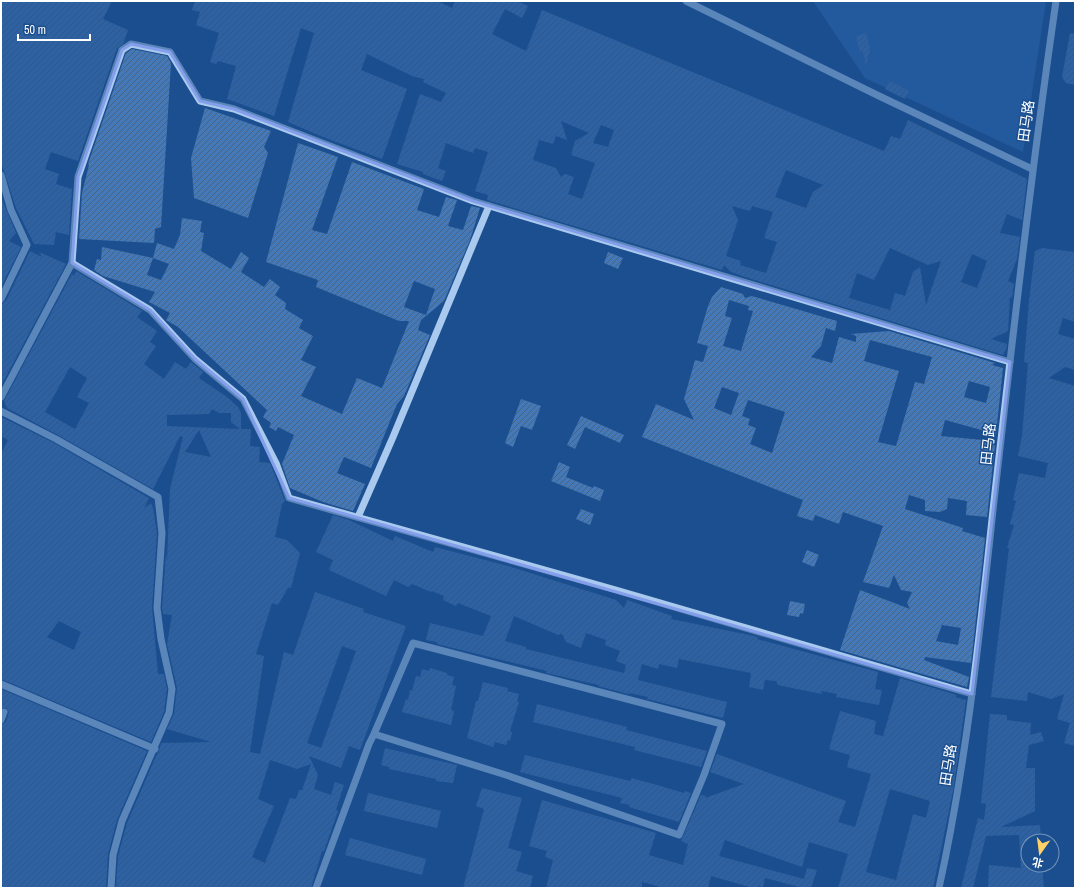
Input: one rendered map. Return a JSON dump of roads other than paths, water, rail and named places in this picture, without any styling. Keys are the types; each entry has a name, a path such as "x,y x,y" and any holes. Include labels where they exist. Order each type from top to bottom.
{"street":[{"path":"686,1 1032,169"},
{"name":"田马路","path":"939,888 950,838 972,694 1032,169 1056,1"},
{"path":"1,397 72,263 78,177 122,50 132,44 170,52 200,101 234,109 489,206 1010,362"},
{"path":"1,174 11,210 27,245 1,299"},
{"path":"358,517 489,206"},
{"path":"72,263 150,310 195,359 243,399 276,463 289,498 616,590 972,694"},
{"path":"1,411 56,439 158,497 162,533 157,608 160,639 172,689 170,714 122,821 113,855 110,888"},
{"path":"316,888 374,734 413,643 722,724 704,774 679,835 506,775 374,734"},
{"path":"1,684 155,749"},
{"path":"1,720 4,712"}]}
